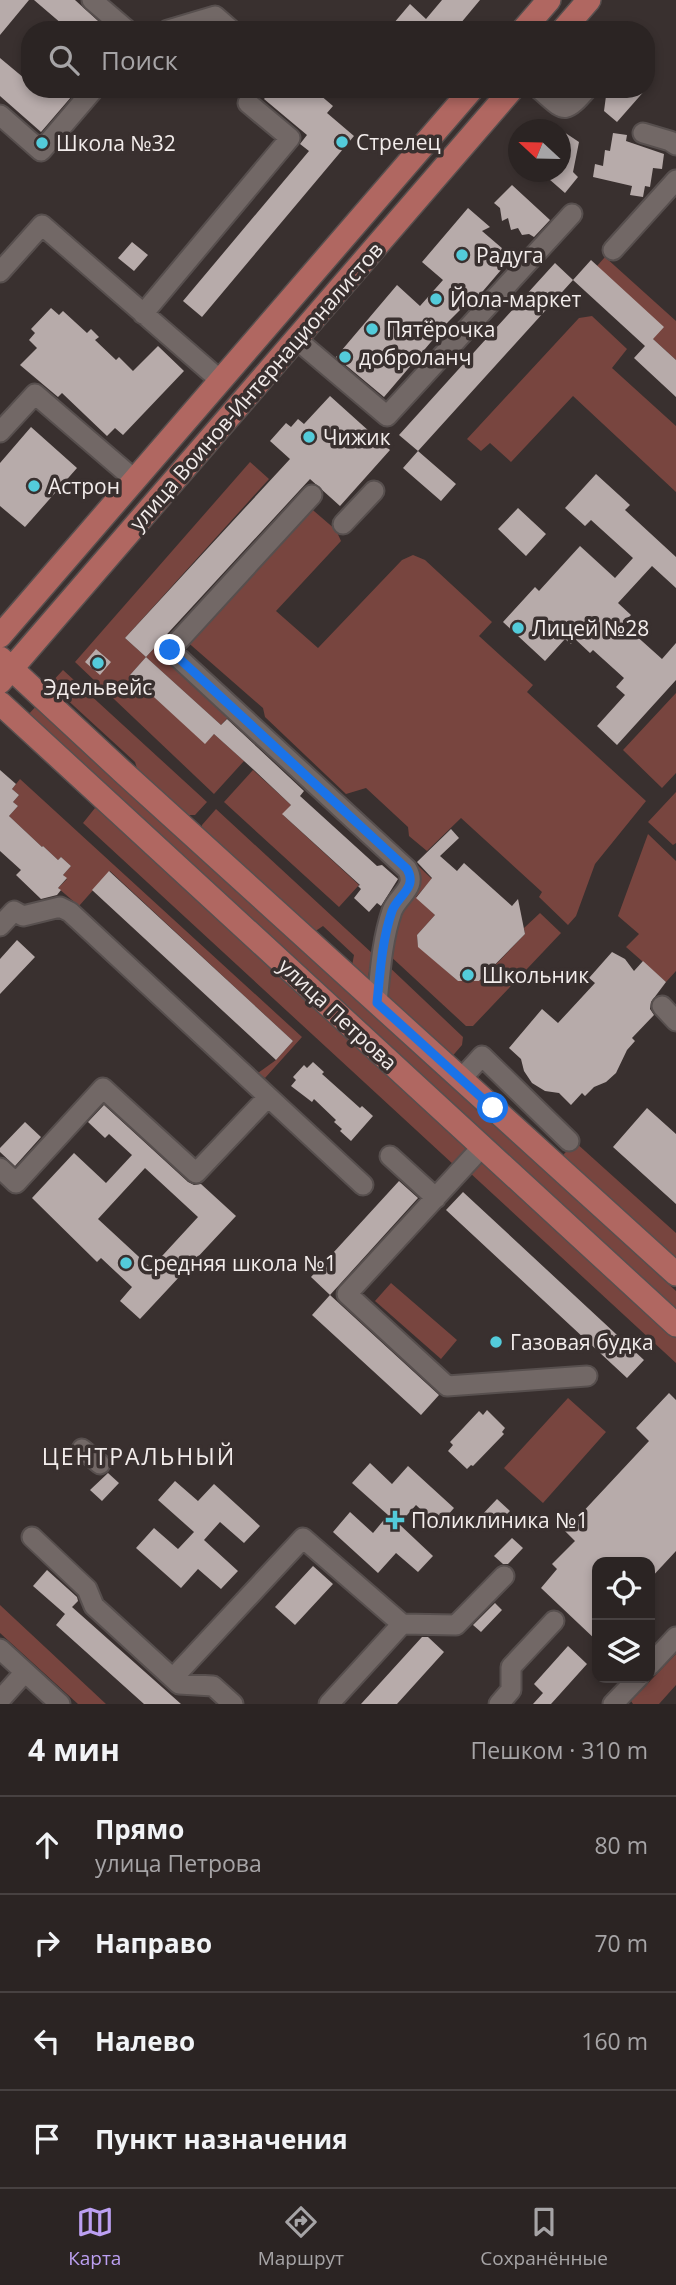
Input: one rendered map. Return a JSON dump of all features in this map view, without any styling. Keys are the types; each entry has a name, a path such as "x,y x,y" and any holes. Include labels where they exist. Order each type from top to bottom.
{"main road":[{"path":"531,21 549,0"},
{"path":"571,21 589,0"},
{"name":"улица Воинов-Интернационалистов","path":"0,636 464,98"},
{"name":"улица Воинов-Интернационалистов","path":"4,669 296,339 504,98"},
{"name":"улица Петрова","path":"4,669 124,774 676,1274"},
{"name":"улица Петрова","path":"0,703 676,1325"}],"street":[{"path":"92,0 116,21"},
{"path":"198,21 215,16 221,21"},
{"path":"0,115 41,151 86,98"},
{"path":"550,98 563,108 573,105 579,98"},
{"path":"143,314 290,138 248,103"},
{"path":"643,133 676,145"},
{"path":"613,250 676,180"},
{"path":"296,339 387,416 572,214"},
{"path":"0,272 42,225 220,381"},
{"path":"0,432 35,394 135,480"},
{"path":"343,524 374,491"},
{"path":"312,495 170,650 407,869 411,876 408,892 393,908 382,955 377,1003"},
{"path":"0,926 7,905 23,916 60,907 70,912 363,1185"},
{"path":"663,1006 676,1021"},
{"path":"461,1079 482,1056 569,1141"},
{"path":"0,1168 16,1183 103,1088 196,1173 268,1097"},
{"path":"482,1147 347,1294 447,1386 587,1376"},
{"path":"390,1156 436,1198"},
{"path":"82,1449 100,1465"},
{"path":"32,1536 87,1589 94,1606 179,1684 213,1686 233,1704"},
{"path":"173,1678 303,1538 402,1624 456,1625 504,1576"},
{"path":"499,1704 511,1690 511,1667 554,1621"},
{"path":"329,1704 402,1624"},
{"path":"655,1660 676,1637"},
{"path":"0,1650 60,1704"},
{"path":"0,1699 25,1672"},
{"path":"613,1704 633,1683"}],"shaded area":[{"path":"605,257 676,321 676,360 653,339 597,266"},
{"path":"592,316 627,349 612,368 676,426 676,492 573,396 511,462 490,443 481,451 467,439 579,318"},
{"path":"250,462 269,479 125,638 146,657 130,675 205,743 214,734 244,761 214,794 75,662"},
{"path":"307,505 336,530 341,541 276,611 318,648 402,560 413,555 425,560 492,622 479,636 533,685 527,692 646,801 595,864 576,916 568,925 539,897 542,892 461,818 427,851 409,836 408,827 366,788 346,794 265,717 263,708 184,639"},
{"path":"162,640 247,717 230,715 221,725 146,657"},
{"path":"63,670 207,802 195,815 185,815 139,775 135,762 50,684"},
{"path":"676,693 676,773 662,788 623,750"},
{"path":"38,704 676,1291 676,1313 27,716"},
{"path":"253,770 291,805 283,815 359,885 339,907 224,802"},
{"path":"20,779 302,1037 265,1078 258,1073 276,1060 293,1041 110,871 79,906 58,888 67,879 63,875 71,866 61,857 58,860 9,816 18,806 13,802 19,795 12,789"},
{"path":"676,792 676,843 673,845 648,822"},
{"path":"95,808 119,822 468,1144 454,1165 83,823"},
{"path":"216,809 373,954 366,985 351,971 354,955 323,926 311,934 202,833 202,825"},
{"path":"648,834 676,861 676,971 666,982 626,947 639,934 618,916"},
{"path":"414,862 432,879 416,897 435,915 417,935 418,946 458,981 480,981 525,934 524,928 540,913 561,933 473,1026 466,1026 387,953 409,868"},
{"path":"385,963 463,1037 462,1045 449,1060 381,998"},
{"path":"575,1142 676,1233 676,1267 561,1165 564,1154"},
{"path":"483,1157 676,1337 676,1363 469,1172"},
{"path":"391,1283 457,1340 441,1359 375,1301"},
{"path":"568,1398 606,1432 543,1503 504,1468"},
{"path":"0,1605 106,1704 78,1704 0,1633"},
{"path":"676,1654 676,1685 659,1704 633,1704 631,1701 648,1683 655,1683 655,1676"}],"building":[{"path":"0,0 29,0 0,35"},
{"path":"34,0 75,0 98,21 58,21"},
{"path":"442,0 480,0 462,21 396,21 410,4 426,19"},
{"path":"0,58 21,76 21,98 70,98 41,132 0,96"},
{"path":"324,98 333,106 327,113 354,136 202,317 183,301 309,151 300,144 307,135 264,99"},
{"path":"606,98 638,98 617,122 604,111"},
{"path":"613,133 627,135 626,141 664,154 662,169 653,168 650,187 645,186 643,197 630,195 632,186 593,177 595,164 603,166 605,150 610,151"},
{"path":"571,137 579,142 573,172 578,177 565,193 552,182 571,182"},
{"path":"512,185 550,220 534,237 529,234 522,235 518,228 511,230 508,218 502,221 500,208 494,203"},
{"path":"468,208 490,227 482,231 503,249 492,262 501,270 471,305 468,302 448,322 384,397 336,357 397,285 420,306 443,280 422,262"},
{"path":"132,242 148,255 134,271 118,258"},
{"path":"591,260 664,327 653,339 676,360 676,397 634,358 645,346 573,280"},
{"path":"555,263 573,280 418,451 399,435"},
{"path":"51,308 59,315 63,311 87,333 91,329 99,337 95,340 116,360 119,357 133,371 158,346 184,371 123,435 115,428 107,436 62,393 58,397 20,365 37,348 29,340 35,333 31,329"},
{"path":"330,396 390,450 340,506 310,479 146,657 125,638 290,459 270,441 286,423 291,427 298,419 304,424"},
{"path":"31,427 77,468 25,527 0,506 0,463"},
{"path":"418,451 456,484 441,501 403,468"},
{"path":"596,474 630,505 625,510 676,557 676,588 652,566 618,603 631,615 623,624 662,659 676,643 676,680 617,745 597,726 625,695 616,687 624,678 593,650 590,653 575,639 571,644 565,639 545,661 503,622 535,587 539,591 580,546 615,578 633,558 591,520 585,526 565,508"},
{"path":"518,508 546,534 526,556 498,529"},
{"path":"96,649 111,662 100,675 85,662"},
{"path":"146,657 221,725 227,719 304,791 300,796 377,866 382,865 398,879 381,906 377,903 369,912 354,898 361,889 358,886 360,885 282,814 291,805 254,770 214,734 205,744 130,675"},
{"path":"0,770 16,784 12,789 19,795 13,802 18,806 9,816 58,860 61,857 71,866 63,875 67,878 58,888 61,890 57,895 41,899 16,875 21,870 0,851"},
{"path":"451,829 459,838 440,856 457,871 464,863 512,906 518,899 525,934 479,981 458,981 418,947 417,935 435,915 416,898 432,878 417,862"},
{"path":"109,871 293,1041 276,1060 92,890"},
{"path":"17,940 35,957 0,994 0,959"},
{"path":"612,952 625,959 634,971 643,961 666,982 651,1002 650,1009 654,1015 632,1038 635,1041 627,1050 616,1073 585,1096 582,1093 571,1105 559,1093 545,1091 532,1083 524,1071 521,1059 509,1048 542,1009 558,1023 595,983 589,978"},
{"path":"313,1062 324,1072 322,1074 373,1116 351,1141 340,1131 342,1129 334,1122 336,1120 314,1099 312,1102 291,1086 296,1080 293,1077 304,1065 307,1068"},
{"path":"104,1105 188,1182 201,1184 236,1216 140,1319 120,1301 132,1287 101,1258 97,1262 32,1198 74,1153 106,1183 132,1155 109,1134 105,1138 88,1122","holes":["145,1168 198,1217 151,1268 98,1219"]},
{"path":"647,1108 676,1134 676,1204 613,1147"},
{"path":"25,1122 41,1137 15,1166 0,1152 0,1148"},
{"path":"399,1181 418,1198 330,1295 311,1277"},
{"path":"463,1192 644,1360 627,1378 446,1210"},
{"path":"330,1295 439,1395 421,1415 312,1315"},
{"path":"669,1393 676,1400 676,1551 655,1574 655,1557 592,1557 592,1636 541,1588 557,1569 552,1564 575,1541 565,1531 649,1441 636,1428"},
{"path":"487,1410 505,1428 502,1432 504,1434 467,1469 448,1451 453,1445 450,1442 479,1411 483,1415"},
{"path":"370,1463 392,1484 408,1466 454,1508 438,1526 416,1505 399,1524 433,1556 418,1572 396,1553 378,1573 333,1532 350,1512 373,1533 388,1515 352,1483"},
{"path":"108,1473 119,1483 102,1501 90,1490"},
{"path":"175,1481 198,1501 214,1484 260,1526 244,1543 220,1522 204,1540 238,1571 221,1589 198,1569 181,1588 136,1548 154,1528 178,1549 194,1532 158,1500"},
{"path":"497,1499 510,1511 492,1530 479,1518"},
{"path":"512,1538 523,1548 508,1564 503,1564 494,1556"},
{"path":"313,1566 333,1584 295,1625 275,1607"},
{"path":"47,1570 77,1597 78,1601 72,1607 181,1704 144,1704 56,1625 65,1614 33,1586"},
{"path":"495,1603 502,1610 481,1632 473,1625"},
{"path":"422,1637 428,1637 444,1652 397,1704 361,1704"},
{"path":"568,1646 587,1664 551,1704 533,1704 543,1693 534,1684"}],"place":[{"name":"Стрелец","path":"342,142"},
{"name":"Школа №32","path":"42,143"},
{"name":"Радуга","path":"462,255"},
{"name":"Йола-маркет","path":"436,299"},
{"name":"Пятёрочка","path":"372,329"},
{"name":"доброланч","path":"345,357"},
{"name":"Чижик","path":"309,437"},
{"name":"Астрон","path":"34,486"},
{"name":"Лицей №28","path":"518,628"},
{"name":"Эдельвейс","path":"98,663"},
{"name":"Школьник","path":"468,975"},
{"name":"Средняя школа №1","path":"126,1263"},
{"name":"Газовая будка","path":"496,1342"},
{"name":"Поликлиника №1","path":"395,1520"}],"district":[{"name":"ЦЕНТРАЛЬНЫЙ","path":"139,1456"}],"route":[{"path":"170,650 407,869 411,876 408,892 393,908 382,955 377,1003 493,1108"}]}
